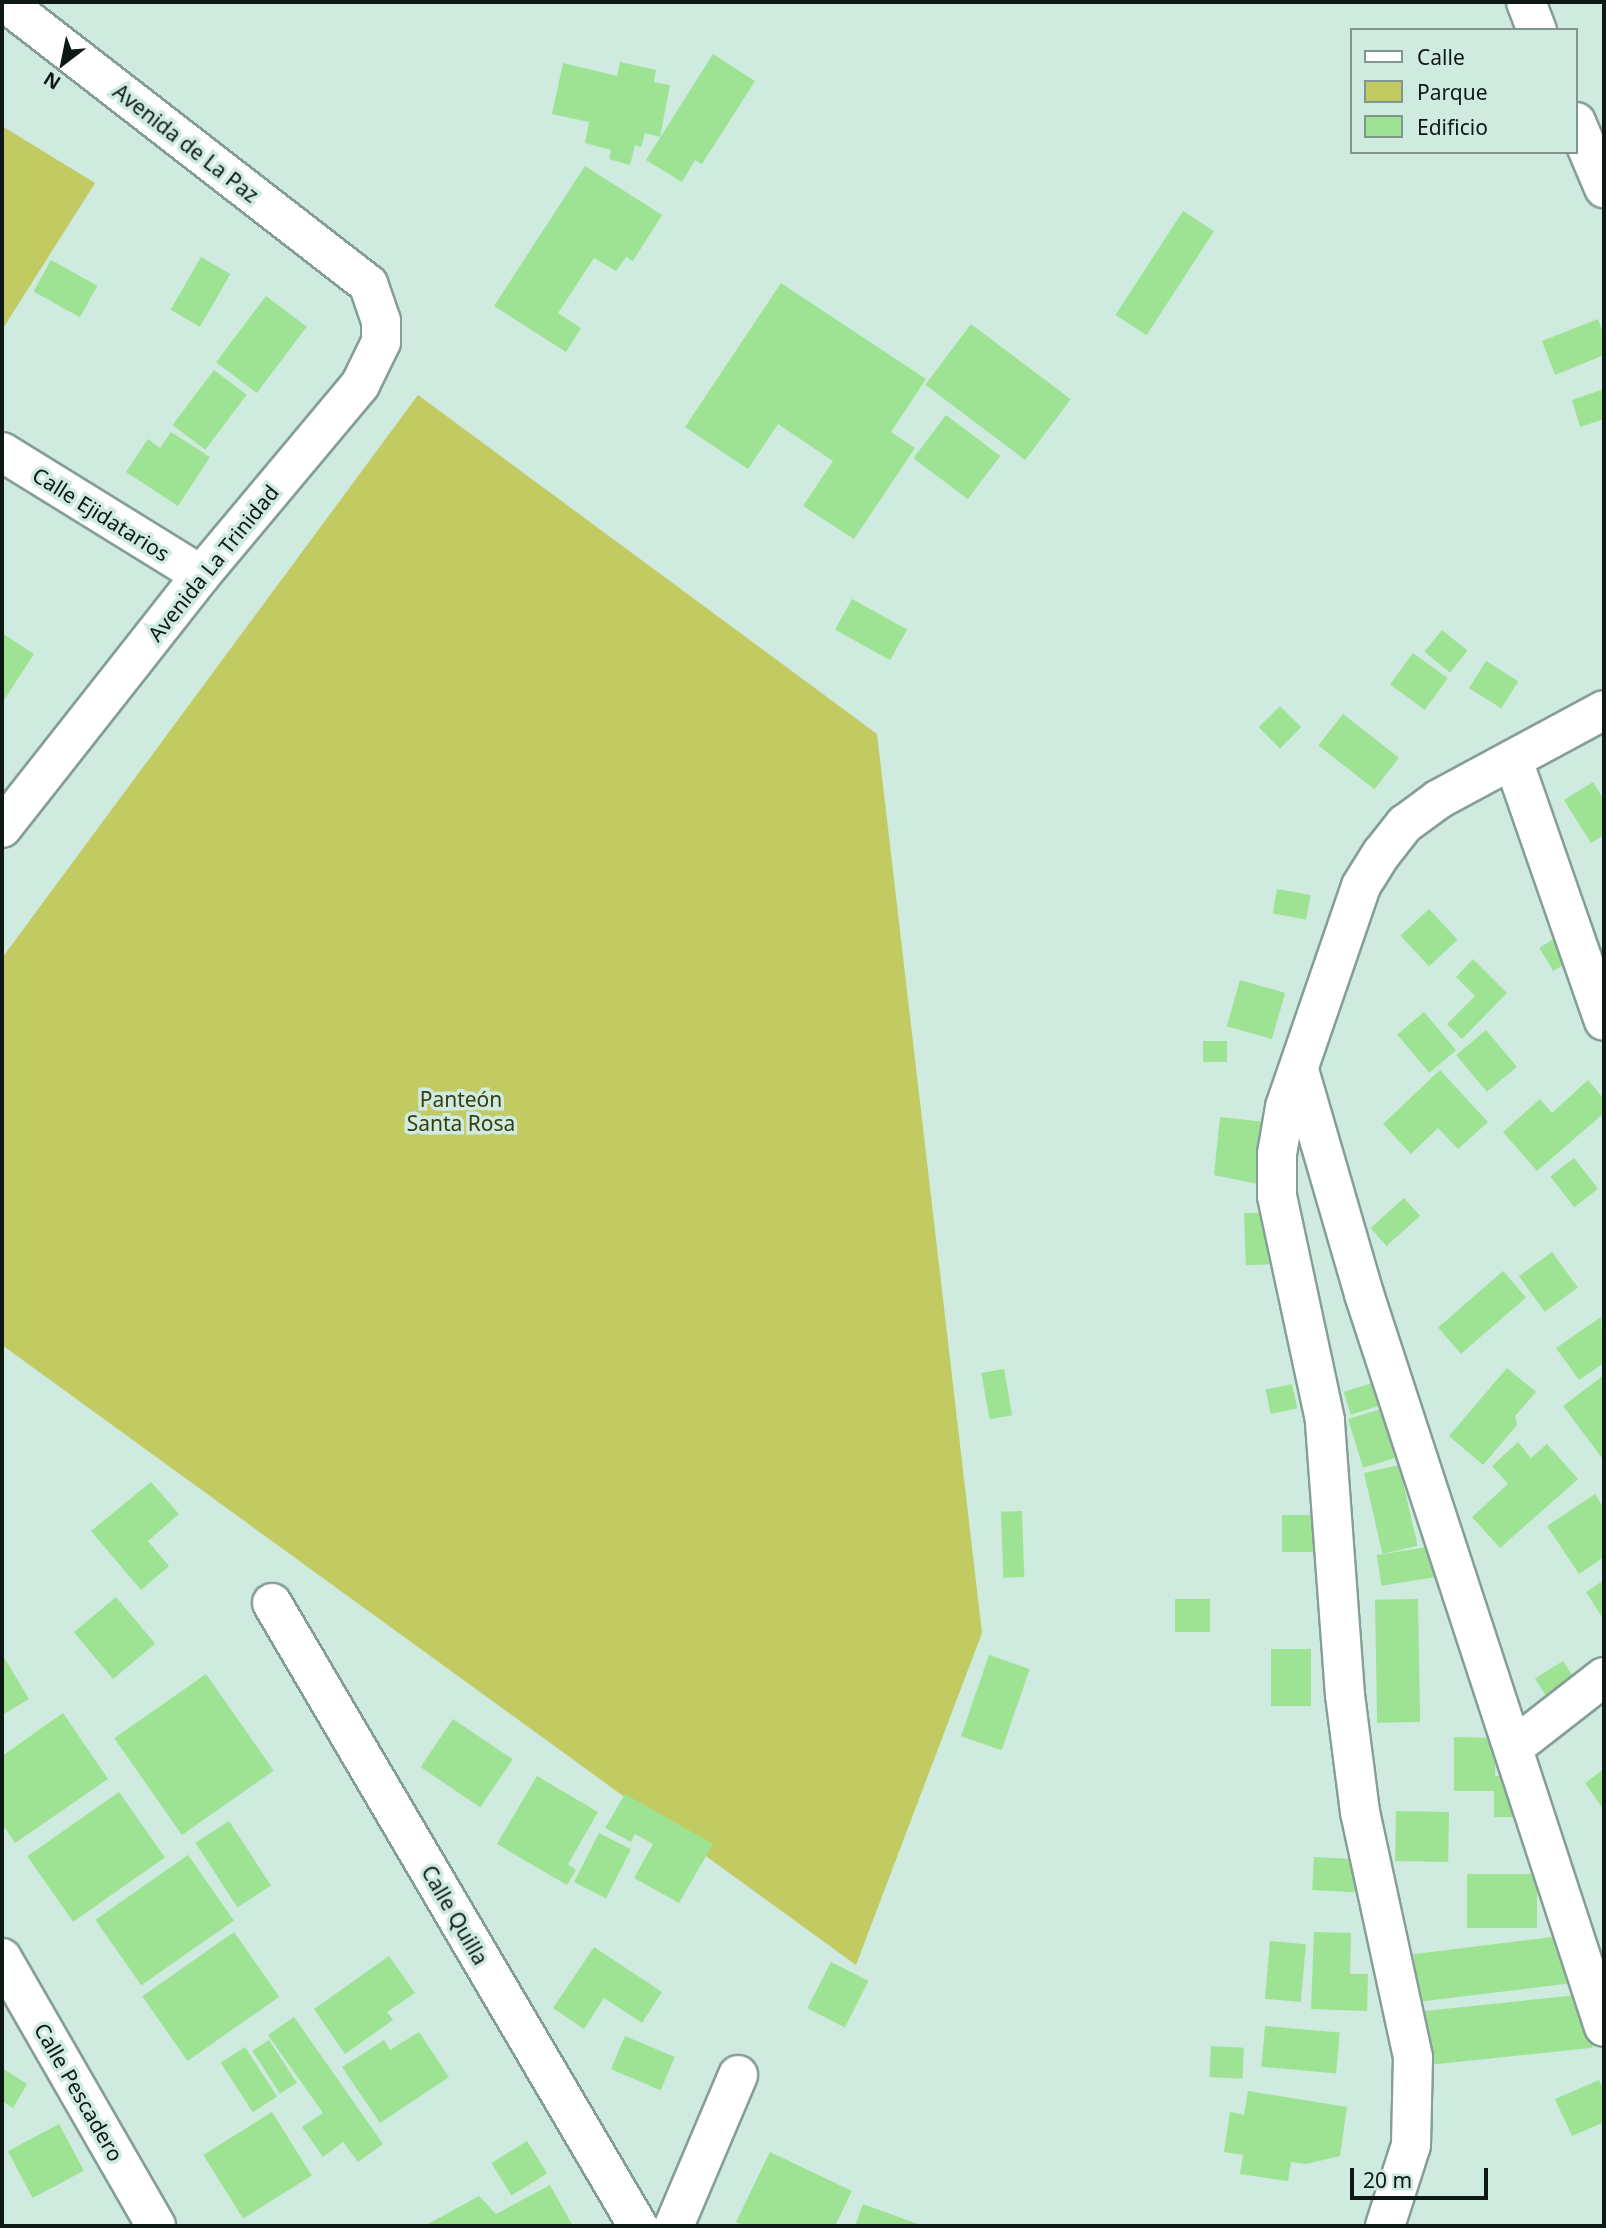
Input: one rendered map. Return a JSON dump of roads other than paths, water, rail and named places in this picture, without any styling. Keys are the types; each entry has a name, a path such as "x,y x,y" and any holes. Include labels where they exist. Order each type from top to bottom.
{"street":[{"name":"Avenida de La Paz","path":"5,2 368,285"},
{"path":"1526,2 1536,28"},
{"path":"1578,127 1604,188"},
{"name":"Avenida La Trinidad","path":"2,828 201,575 360,385 381,342 382,321 368,285"},
{"name":"Calle Ejidatarios","path":"2,452 201,575"},
{"path":"1385,2226 1410,2145 1413,2057 1360,1812 1345,1695 1325,1420 1277,1196 1281,1130 1361,886 1382,853 1405,824 1439,799 1604,710"},
{"path":"1513,760 1604,1021"},
{"path":"1299,1070 1364,1294 1604,2027"},
{"name":"Calle Quilla","path":"272,1603 638,2226"},
{"path":"1514,1747 1604,1677"},
{"name":"Calle Pescadero","path":"2,1958 156,2226"},
{"path":"674,2226 738,2075"}],"park label":[{"name":"Panteón Santa Rosa","path":"461,1111"}]}
